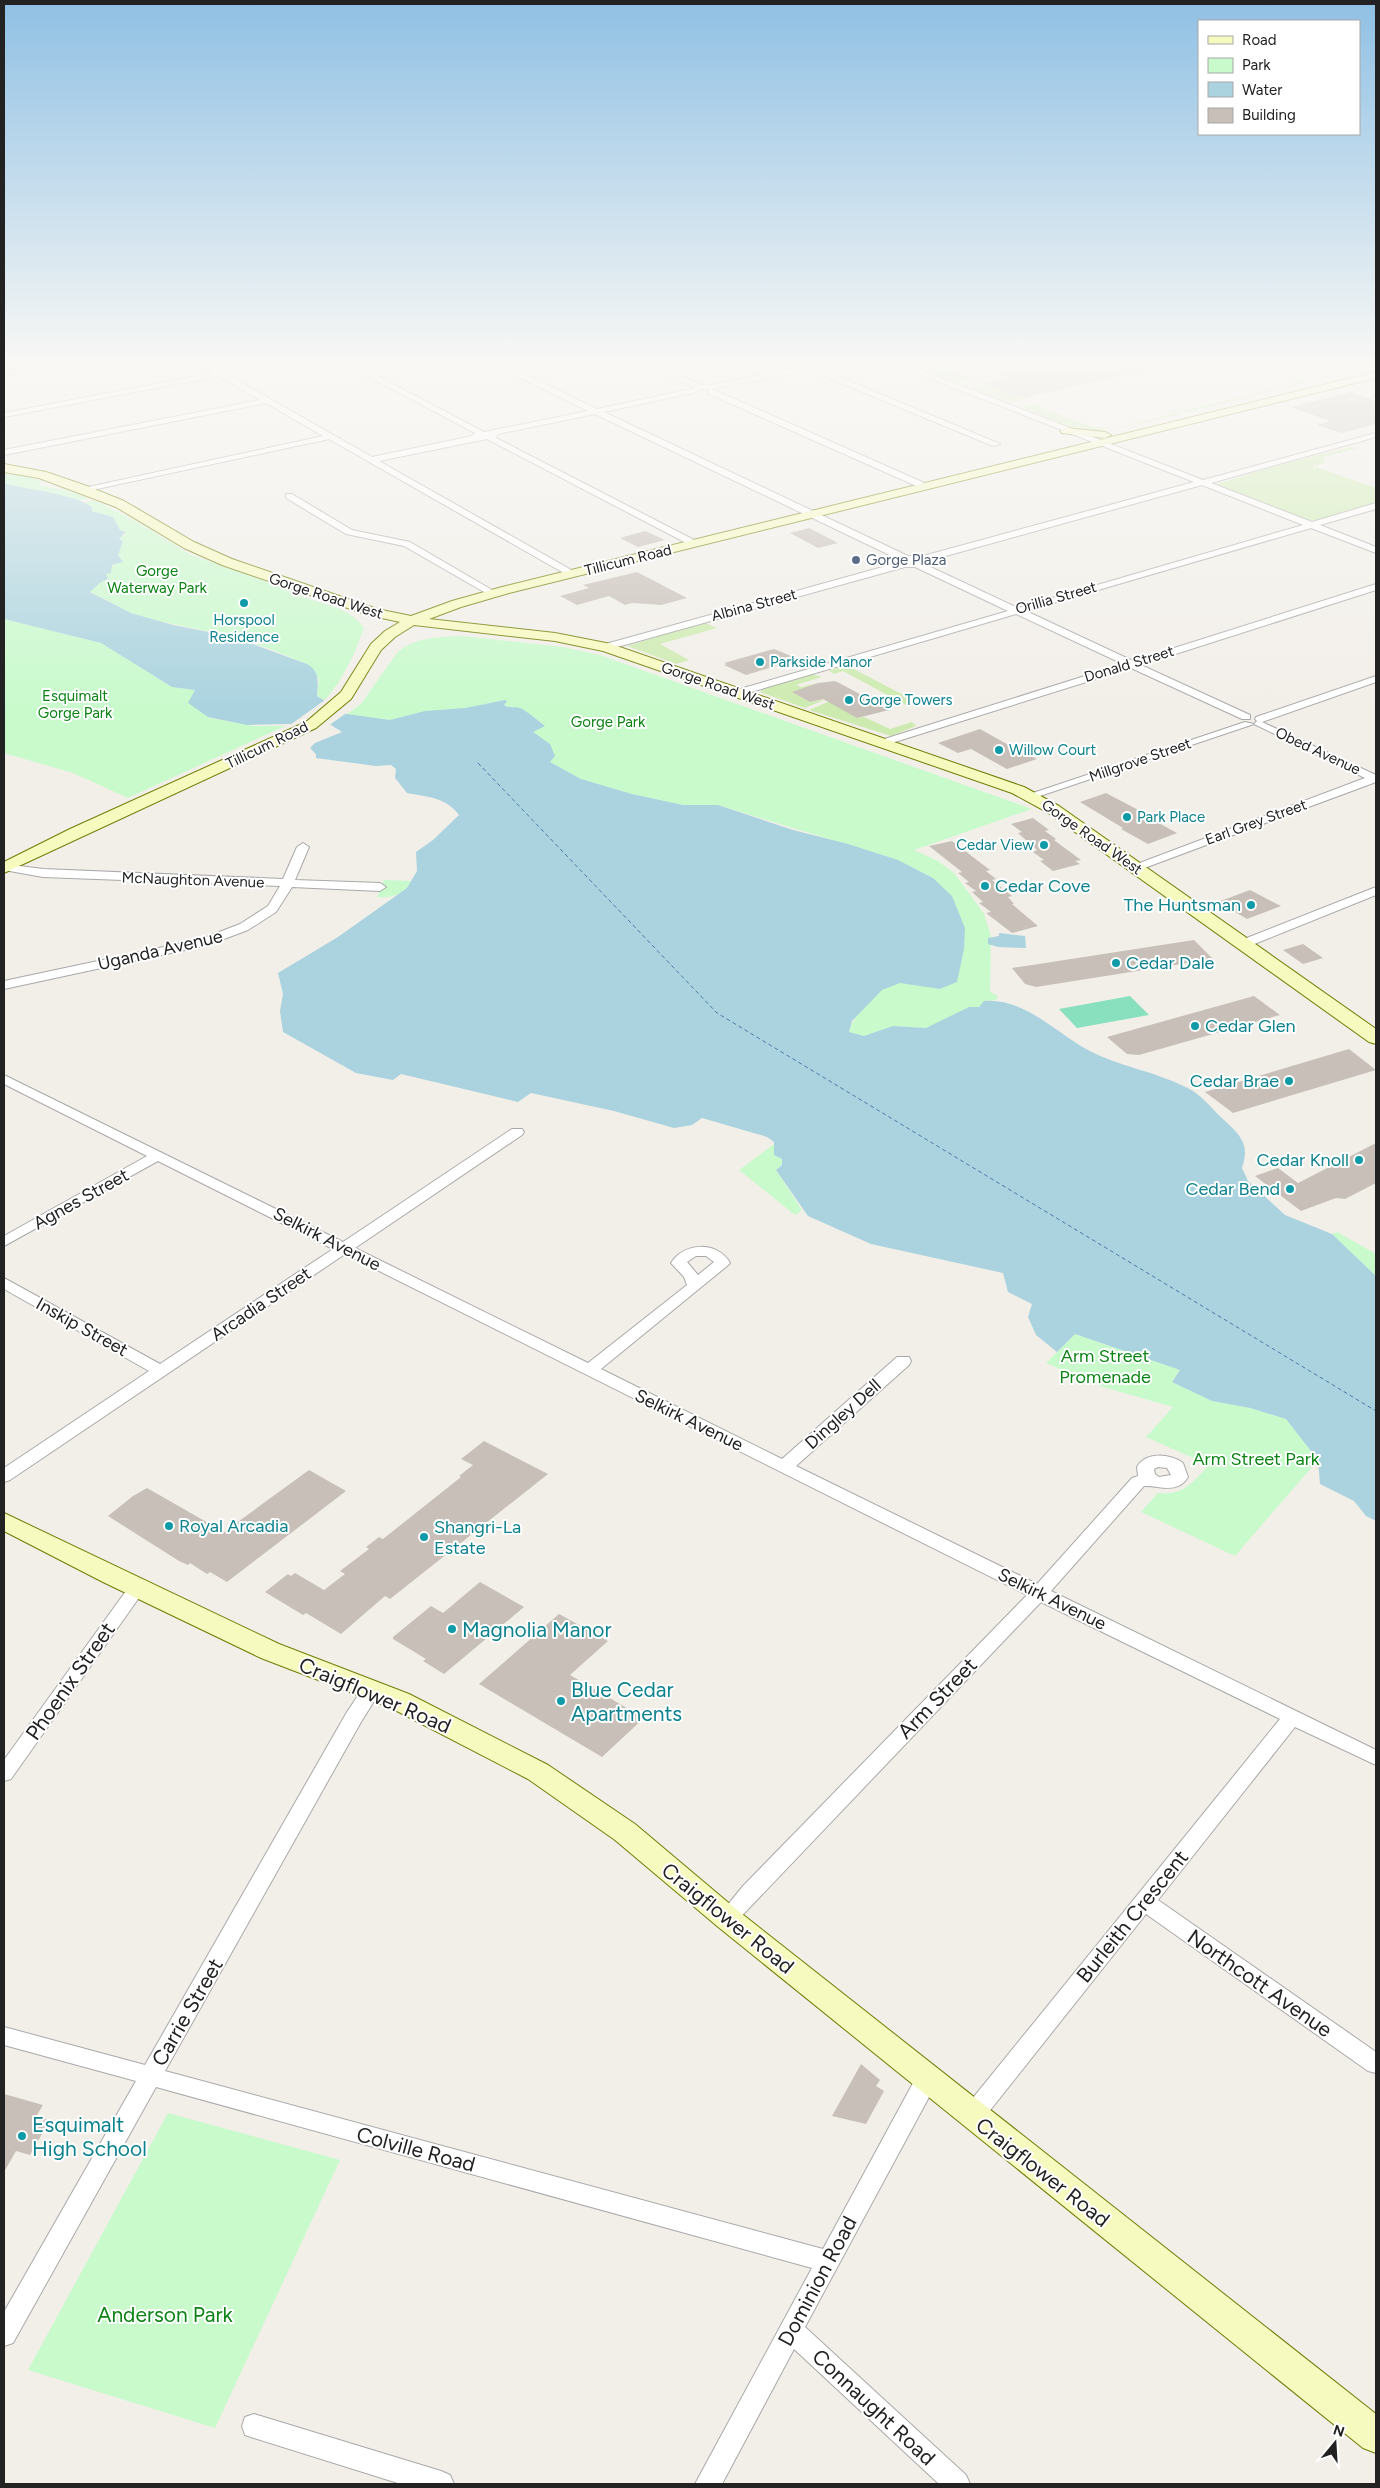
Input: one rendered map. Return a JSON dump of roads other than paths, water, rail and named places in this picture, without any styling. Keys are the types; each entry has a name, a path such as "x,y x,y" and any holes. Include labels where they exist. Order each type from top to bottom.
{"main road":[{"name":"Gorge Road West","path":"54,479 120,504 189,545 212,555 382,615 414,621 562,638 606,647 1030,796 1053,809 1242,944 1373,1032"},
{"name":"Tillicum Road","path":"5,868 76,832 300,731 341,702 355,683 376,647 393,632 414,621 494,594 957,479"},
{"path":"339,600 365,615 372,626 376,647 391,640 417,633 492,630"},
{"path":"464,603 456,610 456,617 492,630"},
{"name":"Craigflower Road","path":"4,1521 137,1588 270,1651 400,1701 538,1772 625,1832 727,1918 972,2116 1376,2436"}],"street":[{"path":"83,489 130,479"},
{"path":"404,479 572,574"},
{"path":"574,479 695,544"},
{"path":"736,479 905,562 918,563 1216,479"},
{"path":"909,479 926,487"},
{"path":"1192,479 1376,550"},
{"path":"289,496 349,532 406,544 494,594"},
{"name":"Orillia Street","path":"737,693 1015,610 1376,506"},
{"name":"Albina Street","path":"606,647 905,562"},
{"name":"Obed Avenue","path":"918,563 1376,778"},
{"name":"Donald Street","path":"882,743 1376,587"},
{"name":"Millgrove Street","path":"1030,796 1376,679"},
{"name":"Earl Grey Street","path":"1135,867 1376,778"},
{"name":"Uganda Avenue","path":"4,986 196,944 230,934 272,909 282,896 303,847"},
{"name":"McNaughton Avenue","path":"5,868 44,873 380,887"},
{"path":"1242,944 1376,891"},
{"name":"Selkirk Avenue","path":"4,1079 784,1467 1376,1758"},
{"name":"Arcadia Street","path":"4,1476 517,1132"},
{"name":"Agnes Street","path":"4,1242 158,1155"},
{"name":"Inskip Street","path":"4,1283 161,1370"},
{"path":"590,1370 695,1286"},
{"name":"Dingley Dell","path":"784,1467 902,1361"},
{"name":"Arm Street","path":"727,1918 1039,1593 1138,1482 1148,1478"},
{"name":"Phoenix Street","path":"4,1774 137,1588"},
{"name":"Carrie Street","path":"4,2335 354,1717 372,1690"},
{"name":"Burleith Crescent","path":"972,2116 1292,1717"},
{"name":"Northcott Avenue","path":"1144,1901 1376,2064"},
{"name":"Colville Road","path":"4,2036 828,2261"},
{"name":"Dominion Road","path":"708,2484 927,2079"},
{"name":"Connaught Road","path":"791,2330 956,2484"},
{"path":"254,2426 441,2484"}],"water":[{"path":"4,483 76,499 86,503 93,508 91,511 113,517 120,530 126,532 119,539 123,541 118,555 123,562 112,565 111,573 106,574 108,579 101,582 90,592 131,613 173,625 234,637 307,664 316,674 318,682 317,696 347,714 390,720 425,711 465,708 505,700 507,701 504,705 522,709 545,726 533,732 550,744 555,756 550,762 581,779 632,794 683,805 718,805 793,830 848,844 898,860 933,878 952,896 965,928 964,949 957,982 940,989 900,983 882,990 852,1021 849,1032 864,1036 893,1026 926,1028 969,1007 979,1007 984,1001 999,1001 1025,1010 1038,1017 1086,1049 1180,1084 1201,1097 1235,1131 1242,1141 1245,1153 1242,1168 1248,1181 1285,1215 1332,1234 1376,1276 1376,1521 1366,1516 1354,1501 1320,1484 1318,1460 1286,1419 1250,1408 1212,1401 1172,1382 1180,1370 1075,1334 1057,1352 1036,1335 1028,1317 1032,1304 1008,1292 1003,1273 871,1244 808,1216 776,1170 782,1165 782,1159 774,1155 774,1142 767,1137 702,1118 692,1125 674,1128 614,1111 531,1093 518,1102 401,1074 393,1080 356,1073 283,1032 280,1011 283,994 278,973 338,937 407,888 417,871 416,852 433,840 459,815 442,801 407,793 395,778 396,769 391,765 376,766 316,758 316,754 310,748 315,743 342,732 328,723 247,725 208,717 188,703 195,690 172,687 101,643 4,619"},
{"path":"999,933 1025,936 1026,948 998,947 988,944 988,938 999,936"}],"place":[{"name":"Gorge Plaza","path":"856,560"},
{"name":"Horspool Residence","path":"244,603"},
{"name":"Parkside Manor","path":"760,662"},
{"name":"Gorge Towers","path":"849,700"},
{"name":"Willow Court","path":"999,750"},
{"name":"Park Place","path":"1127,817"},
{"name":"Cedar View","path":"1044,845"},
{"name":"Cedar Cove","path":"985,886"},
{"name":"The Huntsman","path":"1251,905"},
{"name":"Cedar Dale","path":"1116,963"},
{"name":"Cedar Glen","path":"1195,1026"},
{"name":"Cedar Brae","path":"1289,1081"},
{"name":"Cedar Knoll","path":"1359,1160"},
{"name":"Cedar Bend","path":"1290,1189"},
{"name":"Royal Arcadia","path":"169,1526"},
{"name":"Shangri-La Estate","path":"424,1537"},
{"name":"Magnolia Manor","path":"452,1629"},
{"name":"Blue Cedar Apartments","path":"561,1701"},
{"name":"Esquimalt High School","path":"22,2136"}],"park label":[{"name":"Gorge Waterway Park","path":"157,580"},
{"name":"Esquimalt Gorge Park","path":"75,704"},
{"name":"Gorge Park","path":"608,722"},
{"name":"Arm Street Promenade","path":"1105,1366"},
{"name":"Arm Street Park","path":"1256,1459"},
{"name":"Anderson Park","path":"165,2314"}]}
